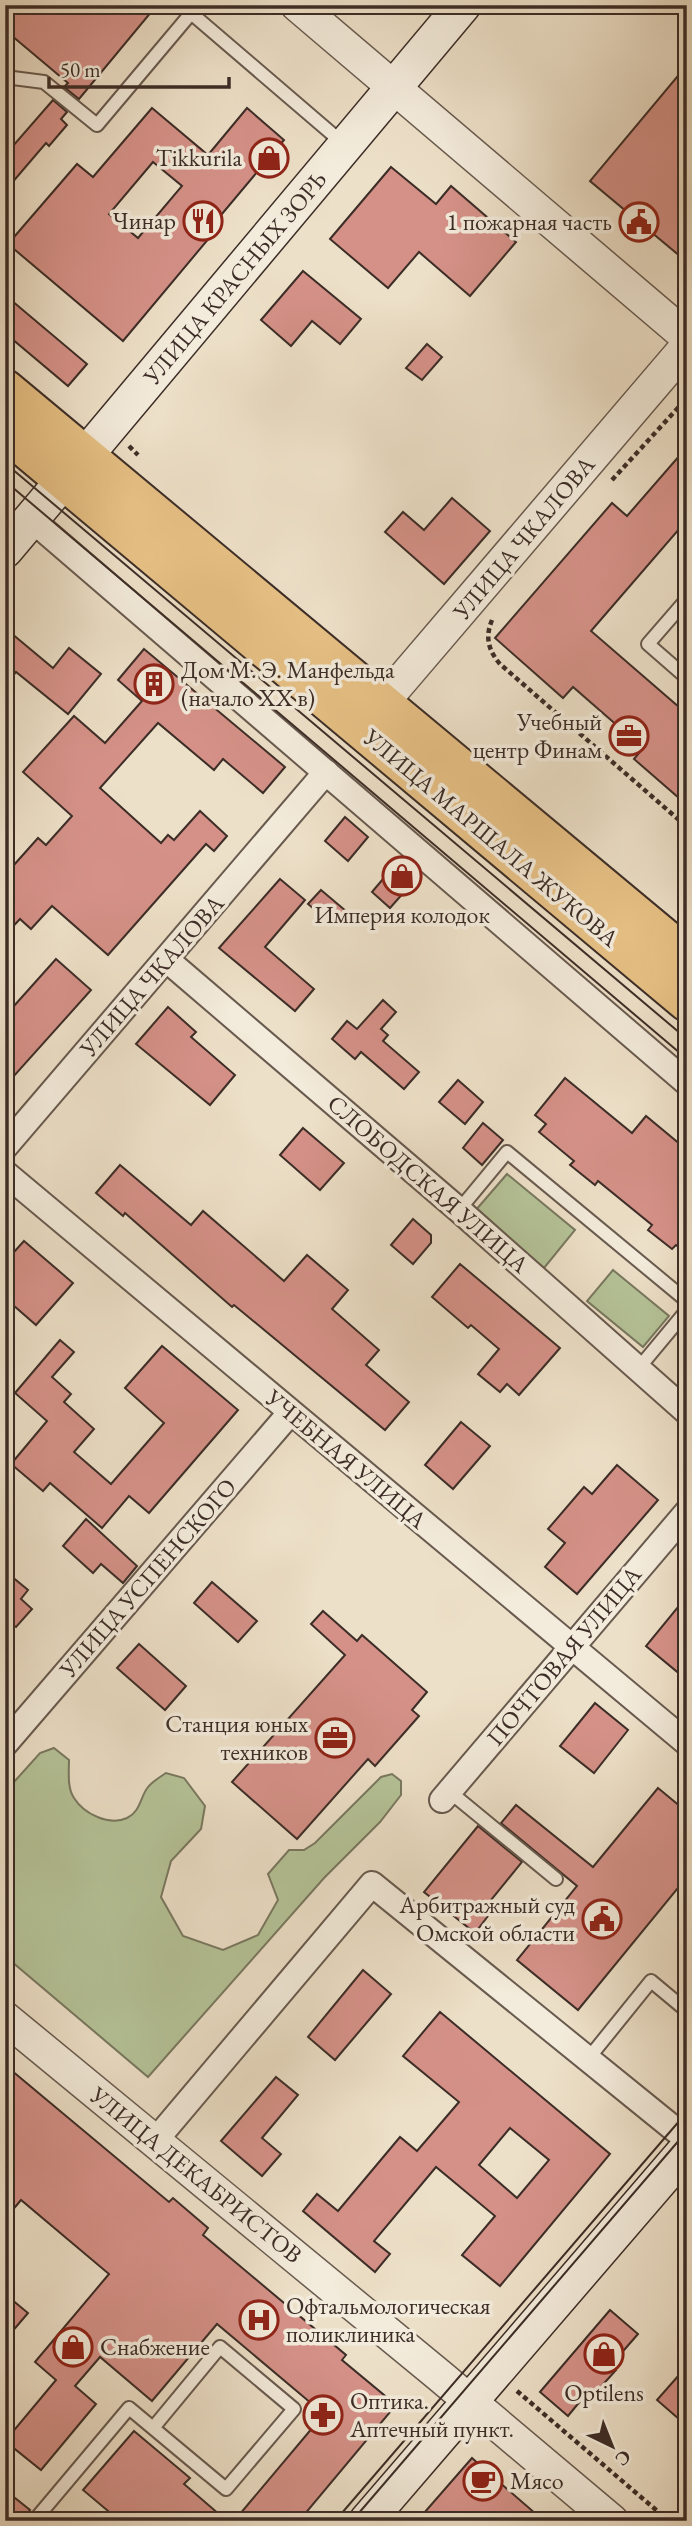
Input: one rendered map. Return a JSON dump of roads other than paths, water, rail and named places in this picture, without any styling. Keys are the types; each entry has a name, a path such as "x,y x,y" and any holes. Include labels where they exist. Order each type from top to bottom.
{"main road":[{"name":"УЛИЦА КРАСНЫХ ЗОРЬ","path":"5,550 396,89 463,5"},
{"name":"УЛИЦА МАРШАЛА ЖУКОВА","path":"5,389 75,468 372,716 687,1002"},
{"name":"УЛИЦА МАРШАЛА ЖУКОВА","path":"5,431 75,468"},
{"name":"УЛИЦА МАРШАЛА ЖУКОВА","path":"372,716 687,957"},
{"path":"367,2521 687,2149"}],"street":[{"path":"297,5 687,337"},
{"name":"УЛИЦА ЧКАЛОВА","path":"372,716 687,346"},
{"path":"31,519 687,1083"},
{"name":"УЛИЦА ЧКАЛОВА","path":"5,1147 326,772"},
{"name":"СЛОБОДСКАЯ УЛИЦА","path":"167,960 459,1210 687,1412"},
{"name":"УЧЕБНАЯ УЛИЦА","path":"5,1173 687,1743"},
{"name":"УЛИЦА УСПЕНСКОГО","path":"5,1744 290,1413"},
{"name":"ПОЧТОВАЯ УЛИЦА","path":"446,1796 687,1512"},
{"path":"155,2141 372,1884 682,2136 687,2143"},
{"name":"УЛИЦА ДЕКАБРИСТОВ","path":"5,2018 470,2401 602,2517"}],"lane":[{"path":"5,77 44,82 97,125 194,9 347,146"},
{"path":"687,599 648,644 687,678"},
{"path":"459,1210 507,1152 687,1301"},
{"path":"638,1369 687,1310"},
{"path":"446,1796 556,1879"},
{"path":"588,2059 651,1981 687,2011"},
{"path":"34,2521 129,2408 226,2489 294,2409 220,2347 153,2428"}],"tram line":[{"path":"5,463 687,1039"},
{"path":"5,481 687,1059"},
{"path":"335,2521 687,2112"},
{"path":"352,2521 687,2131"}],"place":[{"name":"Tikkurila","path":"269,158"},
{"name":"Чинар","path":"203,221"},
{"name":"1 пожарная часть","path":"639,222"},
{"name":"Дом М. Э. Манфельда (начало XX в)","path":"154,684"},
{"name":"Учебный центр Финам","path":"629,736"},
{"name":"Империя колодок","path":"402,876"},
{"name":"Станция юных техников","path":"335,1738"},
{"name":"Арбитражный суд Омской области","path":"602,1919"},
{"name":"Офтальмологическая поликлиника","path":"259,2320"},
{"name":"Снабжение","path":"73,2347"},
{"name":"Optilens","path":"604,2354"},
{"name":"Оптика. Аптечный пункт.","path":"323,2415"},
{"name":"Мясо","path":"483,2481"}]}
